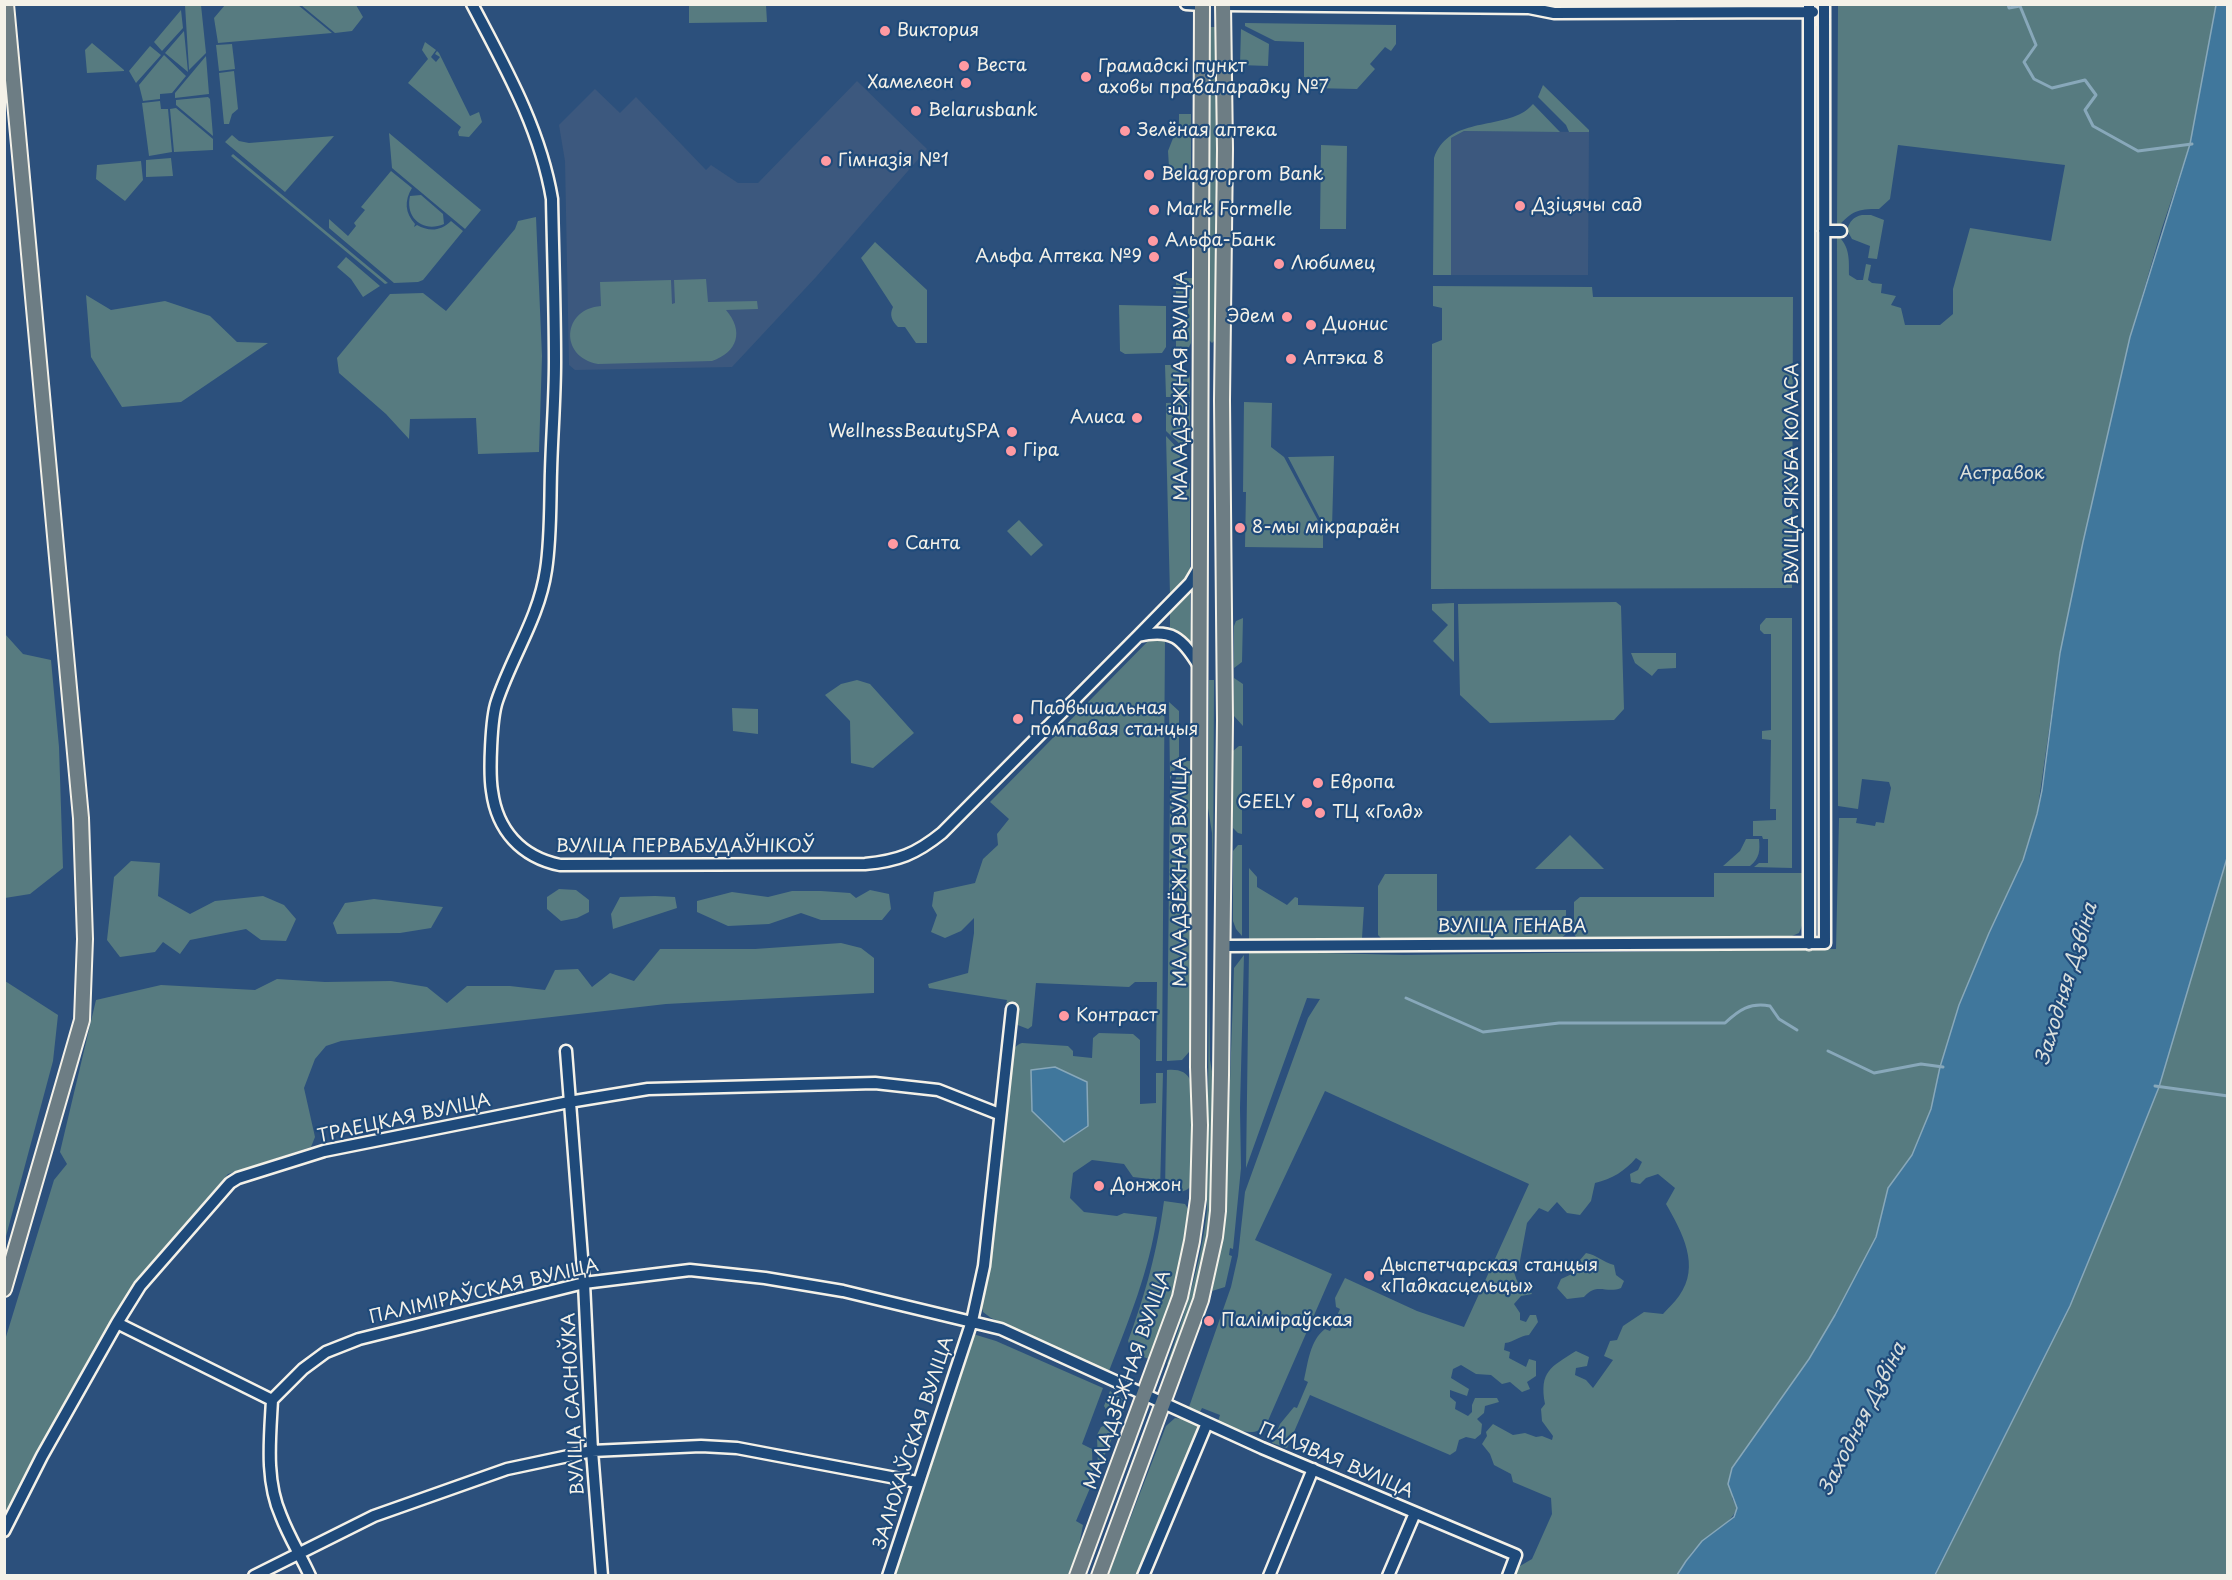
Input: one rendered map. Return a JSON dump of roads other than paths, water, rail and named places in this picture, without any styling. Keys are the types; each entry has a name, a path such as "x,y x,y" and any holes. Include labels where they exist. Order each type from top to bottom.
{"main road":[{"path":"4,1289 82,1020 85,939 81,818 6,4"},
{"path":"1099,1575 1201,1300 1215,1237 1220,1170 1225,720 1222,411 1225,149 1223,5 1202,5"},
{"name":"МАЛАДЗЁЖНАЯ ВУЛІЦА","path":"1077,1575 1180,1297 1198,1199 1202,5"},
{"name":"ВУЛІЦА ГЕНАВА","path":"1199,946 1223,946"}],"street":[{"name":"ВУЛІЦА ПЕРВАБУДАЎНІКОЎ","path":"472,4 525,106 548,172 552,199 555,364 547,567 539,605 502,687 493,719 491,789 497,814 505,831 530,855 560,865 865,864 889,862 908,856 926,847 942,833 1138,636 1190,582 1200,566"},
{"path":"1186,4 1202,5"},
{"path":"1223,5 1529,8 1554,13 1824,8"},
{"name":"ВУЛІЦА ЯКУБА КОЛАСА","path":"1808,8 1809,944"},
{"name":"ВУЛІЦА ЯКУБА КОЛАСА","path":"1824,8 1825,943"},
{"path":"1824,231 1841,231"},
{"path":"1809,250 1824,251"},
{"path":"1810,482 1824,482"},
{"path":"1138,636 1154,632 1178,639 1187,646 1199,666"},
{"path":"1810,727 1825,727"},
{"name":"ВУЛІЦА ГЕНАВА","path":"1223,946 1825,943"},
{"path":"972,1321 984,1266 1012,1009"},
{"name":"ВУЛІЦА САСНОЎКА","path":"566,1050 584,1283 592,1451 602,1575"},
{"name":"ТРАЕЦКАЯ ВУЛІЦА","path":"4,1531 42,1456 117,1323 141,1286 230,1184 238,1178 324,1151 569,1102 648,1089 875,1083 938,1090 999,1114"},
{"name":"ПАЛІМІРАЎСКАЯ ВУЛІЦА","path":"272,1400 303,1369 327,1352 358,1339 584,1283 690,1270 765,1278 843,1291 972,1321 1001,1329 1144,1394"},
{"name":"ЗАЛЮХАЎСКАЯ ВУЛІЦА","path":"888,1575 972,1321"},
{"path":"117,1323 272,1400 270,1447 272,1484 280,1515 310,1575"},
{"name":"ПАЛЯВАЯ ВУЛІЦА","path":"1144,1394 1516,1555 1508,1575"},
{"path":"1143,1575 1207,1423"},
{"path":"254,1575 374,1516 507,1469 592,1451 701,1446 737,1448 917,1482"},
{"path":"1269,1575 1313,1469"},
{"path":"1388,1575 1415,1513"}],"water":[{"name":"Заходняя Дзвіна","path":"2216,5 2228,5 2227,858 2159,1087 2070,1306 1935,1575 1677,1575 1702,1541 1734,1517 1737,1508 1728,1484 1732,1468 1809,1359 1876,1237 1888,1188 1912,1155 1931,1109 1940,1067 1959,1005 2023,860 2042,790 2060,653 2083,542 2130,337 2190,144"},
{"path":"1055,1067 1087,1082 1088,1126 1064,1142 1032,1111 1031,1070"}],"waterway":[{"path":"2008,4 2009,8 2020,6 2036,45 2024,62 2034,79 2052,88 2085,80 2096,95 2085,110 2093,126 2138,151 2192,144"},
{"path":"1406,998 1483,1032 1559,1023 1725,1023 1745,1008 1756,1005 1770,1006 1779,1019 1797,1030"},
{"path":"1828,1051 1874,1073 1921,1064 1943,1067"},
{"path":"2155,1086 2228,1096"}],"place":[{"name":"Виктория","path":"885,31"},
{"name":"Веста","path":"964,66"},
{"name":"Грамадскі пункт аховы правапарадку №7","path":"1086,77"},
{"name":"Хамелеон","path":"966,83"},
{"name":"Belarusbank","path":"916,111"},
{"name":"Зелёная аптека","path":"1125,131"},
{"name":"Гімназія №1","path":"826,161"},
{"name":"Belagroprom Bank","path":"1149,175"},
{"name":"Дзіцячы сад","path":"1520,206"},
{"name":"Mark Formelle","path":"1154,210"},
{"name":"Альфа-Банк","path":"1153,241"},
{"name":"Альфа Аптека №9","path":"1154,257"},
{"name":"Любимец","path":"1279,264"},
{"name":"Эдем","path":"1287,317"},
{"name":"Дионис","path":"1311,325"},
{"name":"Аптэка 8","path":"1291,359"},
{"name":"Алиса","path":"1137,418"},
{"name":"WellnessBeautySPA","path":"1012,432"},
{"name":"Гіра","path":"1011,451"},
{"name":"8-мы мікрараён","path":"1240,528"},
{"name":"Санта","path":"893,544"},
{"name":"Падвышальная помпавая станцыя","path":"1018,719"},
{"name":"Европа","path":"1318,783"},
{"name":"GEELY","path":"1307,803"},
{"name":"ТЦ «Голд»","path":"1320,813"},
{"name":"Контраст","path":"1064,1016"},
{"name":"Донжон","path":"1099,1186"},
{"name":"Дыспетчарская станцыя «Падкасцельцы»","path":"1369,1276"},
{"name":"Паліміраўская","path":"1209,1321"}],"park label":[{"name":"Астравок","path":"2002,474"}]}
